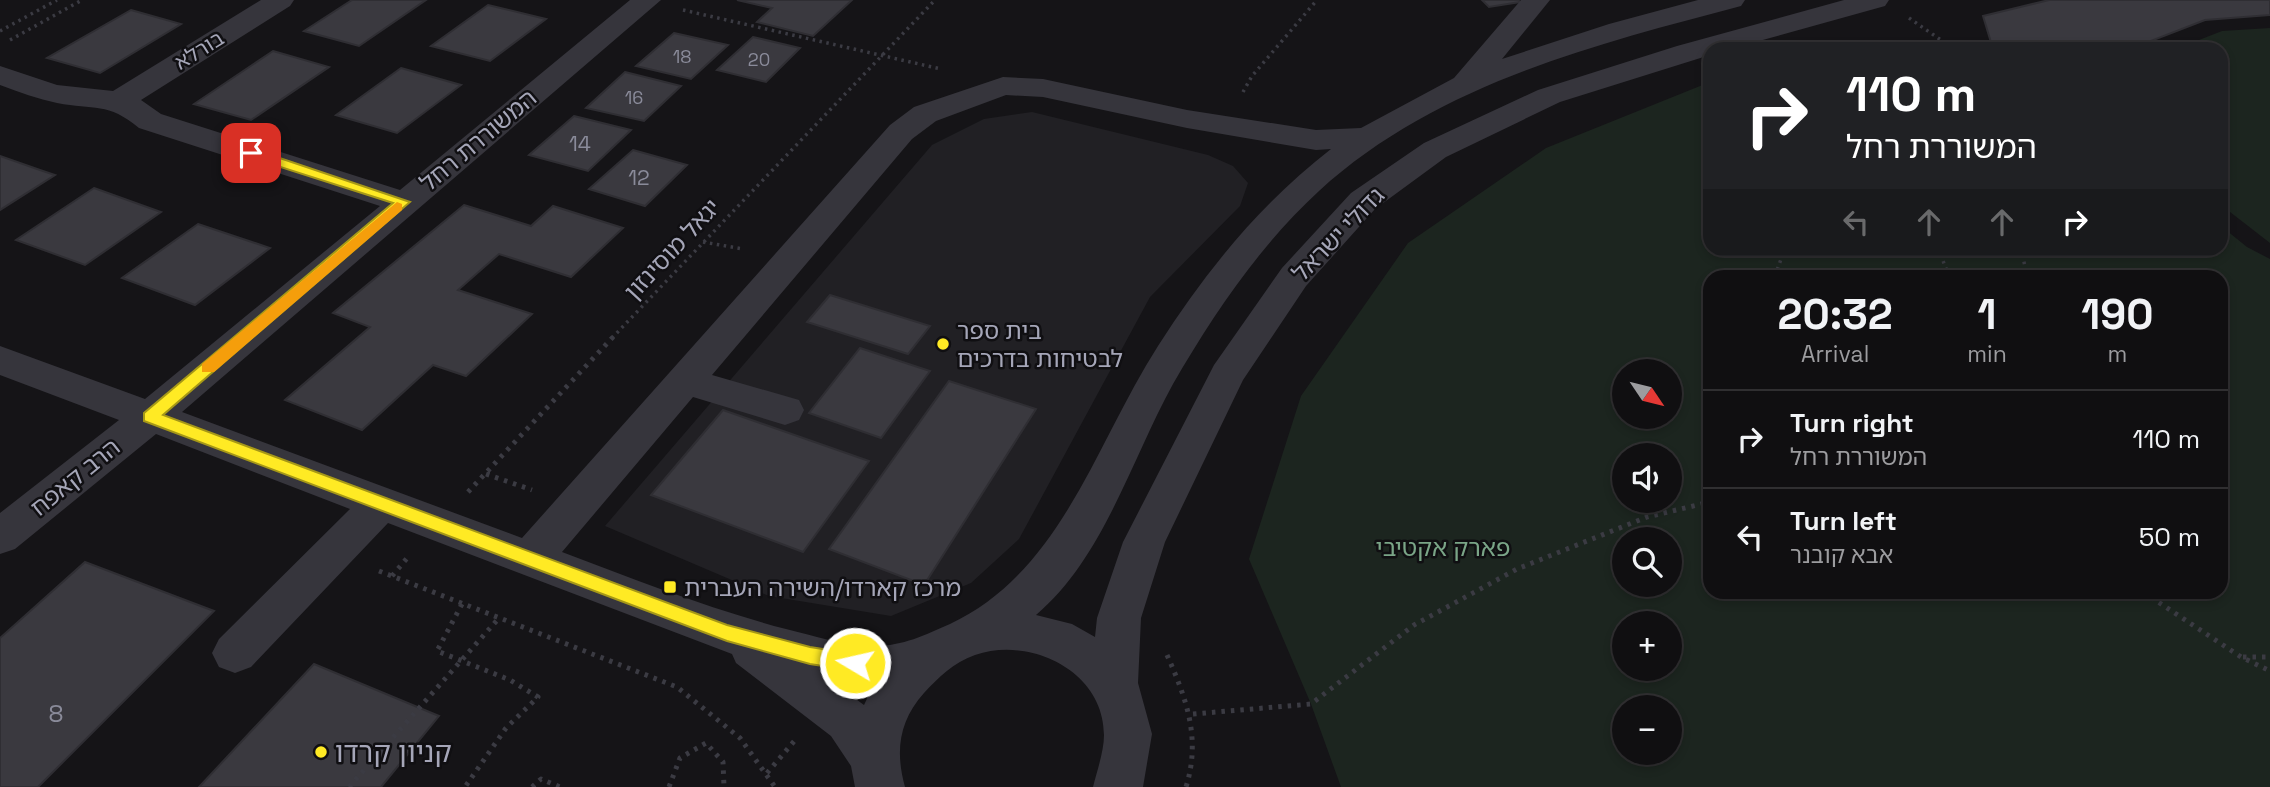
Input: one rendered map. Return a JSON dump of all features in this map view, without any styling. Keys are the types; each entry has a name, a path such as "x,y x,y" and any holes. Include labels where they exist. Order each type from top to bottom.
{"street":[{"name":"בורלא","path":"119,100 280,0"},
{"path":"1467,81 1536,0"},
{"name":"גדולי ישראל","path":"982,631 1041,582 1069,543 1171,357 1254,239 1309,182 1369,136 1467,81 1634,26 1731,0"},
{"name":"המשוררת רחל","path":"150,417 403,202 646,1"},
{"name":"גדולי ישראל","path":"1732,42 1889,7"},
{"name":"גדולי ישראל","path":"1115,682 1119,618 1144,542 1227,375 1294,277 1363,201 1435,150 1549,96 1703,48"},
{"path":"0,75 63,95 110,97 133,106 150,121 403,202"},
{"path":"530,559 901,132 925,114 1003,86 1043,88 1225,126 1316,140 1369,136"},
{"path":"1225,126 1288,158 1309,182"},
{"path":"0,360 727,633 810,655 874,666 924,659"},
{"path":"685,381 785,410"},
{"name":"הרב קאפח","path":"0,537 150,417"},
{"path":"235,653 381,504"},
{"path":"877,773 877,730 888,703 903,678 924,659 952,641 982,631 1021,629 1058,636 1090,655 1115,682 1127,714 1128,750 1118,787"},
{"path":"727,633 779,667 848,721 877,773"}],"path":[{"path":"0,32 57,0"},
{"path":"0,46 82,0"},
{"name":"יגאל מוסינזון","path":"437,524 935,0"},
{"path":"1225,126 1252,76 1317,0"},
{"path":"646,1 879,57 966,74 1003,86"},
{"path":"1889,7 1943,42"},
{"path":"1193,714 1311,704 1414,625 1517,569 1647,517 1703,504"},
{"path":"333,553 677,687 740,738 775,787"},
{"path":"2154,599 2241,657 2270,671"},
{"path":"462,604 437,651 510,680 538,697 506,728 465,787"},
{"path":"349,787 499,618"},
{"path":"1119,618 1166,653 1193,714 1193,768 1186,787"},
{"path":"2241,657 2270,657"},
{"path":"669,787 680,758 706,743 723,762 724,787"},
{"path":"532,787 541,779 560,787"}],"shaded area":[{"name":"בית ספר לבטיחות בדרכים","path":"1032,112 1208,155 1233,166 1248,183 1240,206 1150,297 1019,539 971,583 891,616 769,596 605,526 932,145 984,119"}],"green space":[{"path":"2270,28 2270,243 2228,210 2228,42 2194,42 2222,31"},
{"name":"פארק אקטיבי","path":"1703,85 1703,256 2228,256 2228,232 2247,247 2270,259 2270,787 1341,787 1311,704 1249,559 1301,396 1408,243 1546,148"}],"building":[{"path":"352,0 426,0 359,46 304,31"},
{"path":"737,0 852,0 813,36 757,22 772,8"},
{"path":"1482,0 1518,0 1520,2 1489,7"},
{"path":"2049,0 2270,0 2270,15 2205,20 2148,42 1991,42 1983,16"},
{"path":"488,5 546,19 490,61 431,46"},
{"path":"131,10 181,24 100,73 47,58"},
{"path":"674,33 728,45 691,79 636,66"},
{"path":"753,37 800,48 766,82 717,70"},
{"path":"273,51 329,67 251,120 194,104"},
{"path":"401,68 461,85 397,133 336,115"},
{"path":"625,72 681,86 644,121 586,108"},
{"path":"574,116 631,130 588,171 529,155"},
{"path":"633,150 687,165 645,206 589,189"},
{"path":"0,156 40,170 55,175 0,210"},
{"path":"94,188 161,212 85,265 16,240"},
{"path":"464,205 531,226 553,206 623,228 571,277 499,254 458,290 532,314 466,376 433,365 362,430 285,400 370,327 333,313"},
{"path":"198,224 270,248 195,305 122,278"},
{"path":"830,295 930,326 908,354 807,322"},
{"path":"860,348 930,371 881,438 809,413"},
{"path":"949,381 1036,409 924,585 829,549"},
{"path":"723,410 869,461 803,552 651,495"},
{"path":"85,562 214,611 38,787 0,787 0,638"},
{"name":"קניון קרדו","path":"314,664 439,716 381,787 199,787"}],"slow traffic":[{"path":"208,368 397,207"}],"place":[{"name":"בית ספר לבטיחות בדרכים","path":"943,344"},
{"name":"מרכז קארדו/השירה העברית","path":"670,587"},
{"name":"קניון קרדו","path":"321,752"}],"route":[{"path":"251,153 403,202 150,417 727,633 810,655 855,663"}]}
